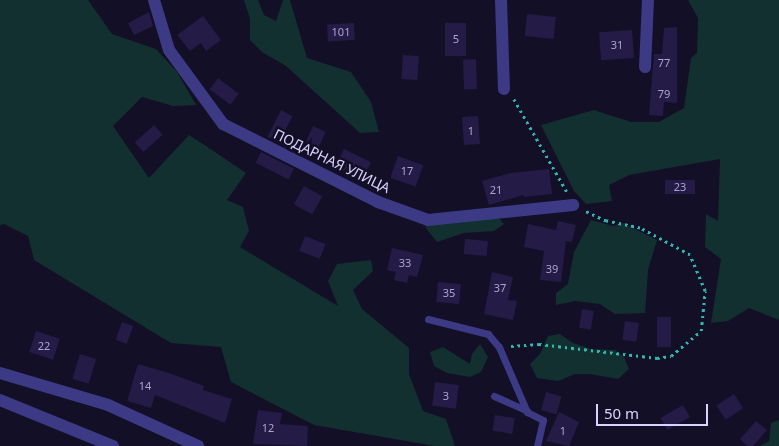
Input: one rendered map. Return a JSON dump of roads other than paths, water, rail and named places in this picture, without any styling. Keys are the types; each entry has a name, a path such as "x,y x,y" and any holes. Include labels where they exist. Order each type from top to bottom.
{"street":[{"name":"ПОДАРНАЯ УЛИЦА","path":"154,0 169,50 223,124 378,202 428,220 573,205"},
{"path":"501,0 504,88"},
{"path":"645,67 648,0"},
{"path":"0,373 108,404 198,446"},
{"path":"0,400 114,446"}],"lane":[{"path":"428,319 488,334 499,347 527,412"},
{"path":"494,396 543,420 537,446"}]}
